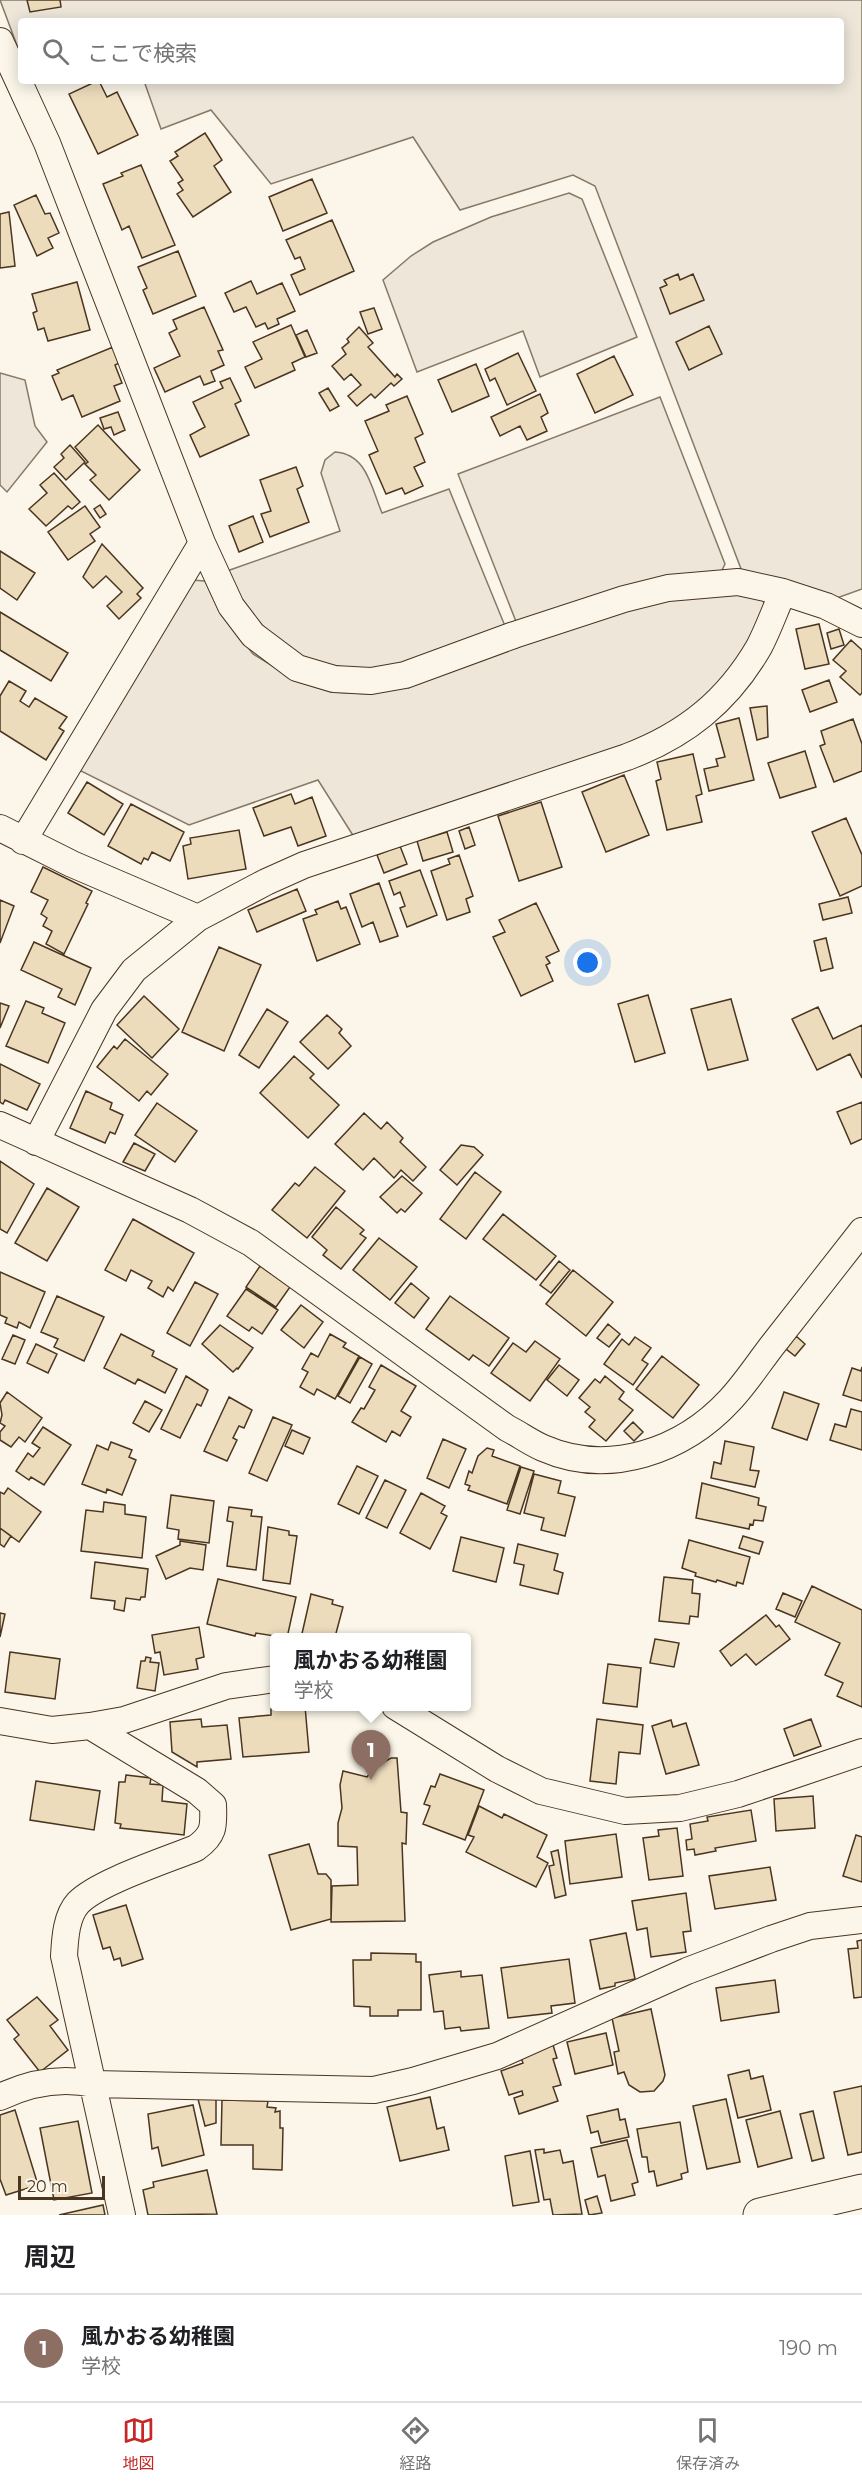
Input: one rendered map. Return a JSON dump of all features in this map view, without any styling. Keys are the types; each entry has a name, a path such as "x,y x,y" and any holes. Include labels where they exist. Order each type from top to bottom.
{"street":[{"path":"0,41 18,80"},
{"path":"20,84 47,142 202,543 231,606 253,635 297,668 334,679 371,681 405,675 525,631 624,599 668,588 738,582 783,592 826,606 862,624"},
{"path":"23,840 202,543"},
{"path":"36,1142 104,1010 134,970 198,918 304,865 627,757 674,737 720,700 743,672 759,646 783,592"},
{"path":"0,828 72,864 198,918"},
{"path":"0,1125 190,1210 251,1243 507,1428 542,1448 584,1458 614,1460 636,1458 666,1448 693,1432 729,1401 862,1230"},
{"path":"0,1721 52,1730 90,1726 124,1720 226,1686 270,1680"},
{"path":"401,1711 498,1769 541,1791 626,1811 680,1808 738,1794 862,1752"},
{"path":"90,1726 197,1791 213,1805 214,1824 208,1839 196,1848 96,1890 77,1904 65,1933 64,1956 122,2215"},
{"path":"0,2097 30,2085 76,2080 94,2084 374,2090 497,2056 687,1971 771,1939 810,1926 862,1920"},
{"path":"760,2215 862,2191"}],"shaded area":[{"path":"0,0 862,0 862,589 837,598 743,574 595,186 573,175 460,210 413,137 271,184 211,110 161,129 145,84 844,84 844,18 18,18 18,48"},
{"path":"569,193 582,199 637,337 540,377 523,331 417,372 383,280 411,256 433,242 491,217"},
{"path":"0,373 25,380 35,426 47,442 7,492 0,485"},
{"path":"660,397 725,564 720,574 517,624 458,474"},
{"path":"335,452 346,454 361,465 371,483 382,513 449,489 505,626 395,666 356,669 318,663 295,653 267,631 244,604 227,571 340,531 321,473 325,460"},
{"path":"191,580 205,581 219,611 253,654 299,682 331,692 371,694 419,682 479,659 657,600 736,593 761,596 767,610 732,675 656,738 354,837 318,780 189,825 77,769"}],"building":[{"path":"27,0 60,0 61,7 30,12"},
{"path":"91,84 100,84 107,97 117,92 138,135 98,154 69,94"},
{"path":"205,133 222,160 214,166 231,192 193,217 177,194 183,190 178,183 183,180 170,161 178,156 175,152"},
{"path":"141,165 175,245 142,258 129,226 122,230 103,184"},
{"path":"312,179 327,213 283,231 269,197"},
{"path":"36,195 45,214 50,213 59,233 48,238 53,248 37,256 14,205"},
{"path":"9,212 15,266 0,268 0,214"},
{"path":"332,220 354,271 300,295 291,275 305,269 300,257 295,259 286,240"},
{"path":"178,251 196,296 153,314 143,290 147,288 138,267"},
{"path":"678,274 680,280 693,274 704,300 670,314 660,288 667,285 664,280"},
{"path":"251,281 257,294 282,283 295,311 277,319 279,324 268,329 265,323 256,327 246,307 234,312 225,293"},
{"path":"77,282 90,330 48,341 44,328 38,330 33,313 37,311 32,294"},
{"path":"204,307 223,350 218,351 224,365 211,371 215,381 204,385 200,376 165,392 154,368 180,356 169,333 177,329 173,320"},
{"path":"374,308 382,329 368,334 360,312"},
{"path":"291,325 305,357 292,363 295,370 255,388 245,367 262,359 253,342"},
{"path":"709,326 722,354 689,370 676,342"},
{"path":"359,327 373,343 368,347 395,377 397,374 402,379 394,386 391,383 375,398 371,394 357,406 348,396 361,385 351,374 344,380 332,366 346,354 342,348"},
{"path":"307,330 317,353 306,357 296,335"},
{"path":"113,347 119,363 115,365 122,383 114,386 120,401 82,417 73,395 62,400 52,376 59,373 57,370"},
{"path":"518,353 536,391 507,405 495,378 490,381 485,369"},
{"path":"614,356 633,395 595,413 577,374"},
{"path":"476,364 489,396 452,412 438,380"},
{"path":"230,378 241,401 235,404 249,435 200,457 190,435 205,427 193,402 223,388 220,382"},
{"path":"328,388 339,406 330,411 319,393"},
{"path":"540,394 548,413 541,417 547,431 527,440 520,426 500,436 491,417"},
{"path":"407,396 423,434 415,438 425,462 414,467 423,486 405,494 402,488 386,494 369,455 378,451 365,421 389,411 386,405"},
{"path":"118,412 125,430 114,435 111,427 104,429 100,418"},
{"path":"98,425 140,470 109,500 90,480 96,475 85,464 88,462 75,447"},
{"path":"70,445 85,462 66,480 54,467 64,458 61,454"},
{"path":"296,467 303,486 297,489 309,522 270,537 261,514 271,511 260,480"},
{"path":"54,473 80,502 72,509 68,506 46,526 29,509 47,493 40,485"},
{"path":"100,505 106,514 100,518 94,509"},
{"path":"85,506 100,527 90,534 95,541 68,560 48,532"},
{"path":"253,516 263,542 239,552 229,526"},
{"path":"102,544 143,588 137,594 141,598 119,619 107,606 122,592 106,576 93,588 83,577"},
{"path":"0,551 35,573 17,600 0,588"},
{"path":"0,612 68,653 51,681 0,650"},
{"path":"819,624 829,664 805,669 796,629"},
{"path":"839,629 844,645 831,649 827,633"},
{"path":"851,640 862,650 862,693 860,695 840,677 846,671 833,660"},
{"path":"829,680 837,702 810,712 802,690"},
{"path":"9,681 26,691 20,701 29,707 35,698 67,717 59,728 64,731 46,760 0,731 0,696"},
{"path":"767,706 768,737 757,740 750,708"},
{"path":"739,718 754,780 709,791 704,769 718,766 716,759 725,757 716,724"},
{"path":"853,719 862,744 862,771 834,782 820,746 825,744 821,731"},
{"path":"805,751 816,787 780,798 768,763"},
{"path":"693,754 702,794 696,796 702,822 667,830 656,781 661,779 657,762"},
{"path":"624,775 649,835 606,852 582,792"},
{"path":"87,782 123,804 104,835 68,813"},
{"path":"291,794 295,804 312,797 326,836 298,846 291,827 264,836 253,808"},
{"path":"541,802 562,867 519,881 498,816"},
{"path":"131,804 184,832 170,861 152,852 148,860 144,858 141,864 108,846"},
{"path":"846,818 862,855 862,886 840,896 812,832"},
{"path":"469,827 475,845 465,849 459,831"},
{"path":"239,830 246,869 188,879 183,846 191,844 190,838"},
{"path":"447,832 453,852 423,861 417,841"},
{"path":"400,846 407,864 384,873 377,855"},
{"path":"459,855 473,896 466,899 470,912 447,920 431,871 450,864 448,859"},
{"path":"43,867 92,891 64,954 46,944 52,931 43,926 47,918 41,914 48,900 31,892"},
{"path":"420,870 437,915 407,927 400,908 405,906 400,892 394,895 389,881"},
{"path":"379,883 398,936 380,942 373,922 362,927 350,894"},
{"path":"297,889 306,911 257,932 248,910"},
{"path":"848,897 852,913 823,920 819,904"},
{"path":"0,900 14,906 0,943"},
{"path":"338,901 341,909 346,907 360,944 317,961 303,919 317,914 315,910"},
{"path":"536,903 559,951 546,957 550,963 546,965 553,981 521,996 493,937 505,932 499,920"},
{"path":"826,938 833,968 821,971 814,941"},
{"path":"34,942 91,968 75,1005 58,997 62,989 21,970"},
{"path":"219,947 261,965 224,1051 182,1032"},
{"path":"648,995 665,1053 635,1062 618,1004"},
{"path":"144,996 179,1029 152,1058 117,1025"},
{"path":"731,999 748,1060 708,1070 691,1009"},
{"path":"26,1001 44,1008 42,1013 65,1023 48,1063 6,1046"},
{"path":"0,1003 9,1006 0,1028"},
{"path":"818,1007 833,1039 862,1025 862,1078 850,1054 817,1070 792,1019"},
{"path":"267,1009 288,1022 259,1068 239,1055"},
{"path":"327,1015 342,1029 339,1033 351,1046 328,1069 300,1042"},
{"path":"125,1039 168,1074 151,1095 147,1091 139,1101 97,1067 114,1046 117,1049"},
{"path":"294,1056 314,1074 310,1078 339,1105 308,1138 260,1093"},
{"path":"0,1064 40,1084 27,1110 5,1100 3,1104 0,1102"},
{"path":"86,1091 112,1103 110,1109 123,1115 115,1134 110,1132 105,1143 70,1128"},
{"path":"862,1102 862,1139 851,1144 837,1112"},
{"path":"157,1103 197,1131 175,1162 135,1135"},
{"path":"364,1113 381,1129 387,1122 403,1138 400,1142 426,1167 413,1181 401,1170 394,1178 374,1158 363,1170 335,1144"},
{"path":"134,1143 155,1154 145,1171 123,1162"},
{"path":"461,1145 474,1147 483,1155 457,1185 440,1170"},
{"path":"0,1161 34,1184 7,1233 0,1229"},
{"path":"315,1167 345,1191 307,1238 272,1210 295,1183 299,1186"},
{"path":"475,1172 501,1192 466,1239 440,1219"},
{"path":"402,1176 422,1193 405,1212 401,1209 397,1213 380,1197"},
{"path":"47,1188 79,1207 47,1261 15,1243"},
{"path":"336,1207 364,1230 360,1234 366,1238 341,1269 323,1255 327,1250 312,1237"},
{"path":"503,1214 556,1256 536,1280 483,1239"},
{"path":"133,1219 194,1253 173,1291 168,1287 163,1297 148,1288 152,1281 131,1270 126,1281 105,1270"},
{"path":"379,1238 417,1267 390,1300 353,1270"},
{"path":"559,1261 570,1270 551,1293 540,1285"},
{"path":"260,1266 290,1287 276,1307 246,1287"},
{"path":"573,1270 613,1302 586,1336 546,1304"},
{"path":"0,1272 45,1292 30,1328 19,1322 17,1328 5,1323 7,1318 0,1315"},
{"path":"195,1282 218,1294 190,1346 167,1333"},
{"path":"411,1283 429,1298 414,1318 395,1303"},
{"path":"246,1289 278,1310 262,1334 252,1327 249,1331 227,1316"},
{"path":"57,1296 104,1317 84,1361 54,1347 58,1339 41,1332"},
{"path":"450,1296 509,1338 489,1366 473,1355 469,1360 426,1329"},
{"path":"301,1305 323,1322 304,1348 281,1330"},
{"path":"608,1324 620,1334 609,1347 597,1338"},
{"path":"220,1325 253,1348 238,1369 233,1372 202,1344"},
{"path":"121,1334 154,1351 152,1356 177,1369 165,1393 138,1379 135,1384 104,1368"},
{"path":"330,1334 346,1343 343,1347 359,1356 335,1399 317,1389 314,1395 300,1387 308,1372 302,1369 311,1353 318,1357"},
{"path":"13,1335 25,1340 15,1364 2,1359"},
{"path":"796,1336 805,1344 795,1356 786,1349"},
{"path":"635,1337 651,1348 642,1360 648,1364 633,1385 604,1364 622,1339 629,1345"},
{"path":"535,1341 560,1359 530,1401 491,1373 513,1343 526,1352"},
{"path":"36,1344 57,1354 48,1373 27,1363"},
{"path":"662,1356 699,1385 673,1418 636,1389"},
{"path":"360,1357 372,1364 350,1403 338,1396"},
{"path":"381,1365 416,1386 401,1411 411,1417 400,1436 392,1431 386,1442 352,1422 361,1408 364,1409 375,1390 369,1387"},
{"path":"559,1365 579,1380 567,1396 547,1380"},
{"path":"862,1367 862,1401 843,1395 852,1368 861,1371"},
{"path":"186,1376 208,1390 201,1406 197,1404 180,1438 161,1429"},
{"path":"605,1376 624,1392 619,1399 633,1410 606,1441 589,1427 595,1420 585,1412 590,1407 579,1398 595,1379 600,1383"},
{"path":"7,1392 42,1418 25,1442 19,1437 11,1447 0,1440 0,1432 5,1426 0,1423 2,1415 0,1403"},
{"path":"784,1392 819,1404 807,1440 772,1428"},
{"path":"229,1397 252,1410 244,1428 239,1426 233,1438 237,1440 227,1461 204,1451"},
{"path":"145,1401 162,1410 149,1432 133,1423"},
{"path":"851,1409 862,1412 862,1450 830,1440 835,1424 846,1427"},
{"path":"273,1417 292,1425 267,1481 249,1473"},
{"path":"633,1422 643,1432 634,1441 624,1431"},
{"path":"43,1427 71,1445 44,1485 31,1477 29,1480 16,1471 28,1453 33,1457 40,1448 32,1443"},
{"path":"292,1430 310,1438 303,1454 285,1446"},
{"path":"443,1439 466,1449 449,1488 427,1478"},
{"path":"725,1441 754,1447 750,1470 759,1471 755,1487 711,1478 714,1462 721,1464"},
{"path":"111,1442 132,1450 129,1457 136,1460 122,1495 107,1489 106,1493 82,1484 97,1445 108,1450"},
{"path":"487,1448 494,1450 492,1456 520,1466 507,1504 468,1490 470,1486 465,1484 469,1471 472,1473 478,1456"},
{"path":"357,1466 378,1476 359,1514 338,1504"},
{"path":"521,1467 534,1471 520,1514 507,1510"},
{"path":"534,1474 561,1481 558,1493 575,1497 565,1536 541,1530 544,1518 524,1513"},
{"path":"385,1480 406,1490 387,1528 366,1518"},
{"path":"702,1483 759,1498 758,1505 766,1507 763,1521 754,1520 749,1529 696,1518"},
{"path":"8,1488 41,1512 19,1542 0,1528 0,1492 4,1494"},
{"path":"421,1493 445,1506 441,1513 447,1516 430,1549 400,1533"},
{"path":"171,1495 214,1501 209,1543 178,1539 179,1530 167,1528"},
{"path":"104,1502 125,1505 125,1514 146,1517 142,1558 81,1551 86,1510 103,1512"},
{"path":"229,1507 252,1510 251,1516 262,1517 256,1570 227,1566 233,1522 227,1521"},
{"path":"268,1527 289,1531 289,1535 297,1536 290,1584 263,1580"},
{"path":"0,1528 11,1536 4,1547 0,1544"},
{"path":"743,1536 763,1542 759,1554 739,1548"},
{"path":"461,1537 504,1548 496,1582 453,1571"},
{"path":"689,1540 750,1557 743,1584 737,1582 736,1586 717,1580 716,1582 695,1576 696,1573 682,1568"},
{"path":"180,1541 206,1545 203,1570 190,1568 166,1579 156,1556 180,1545"},
{"path":"518,1544 558,1554 554,1570 563,1573 558,1594 520,1585 524,1565 514,1563"},
{"path":"95,1562 148,1569 145,1597 141,1597 140,1600 126,1598 124,1611 114,1609 115,1601 91,1598"},
{"path":"664,1577 693,1580 692,1593 700,1594 698,1617 690,1616 689,1624 659,1621"},
{"path":"218,1579 296,1597 288,1633 270,1633 270,1635 256,1633 255,1636 207,1624"},
{"path":"812,1586 862,1610 862,1707 837,1696 843,1683 825,1675 840,1643 795,1622"},
{"path":"783,1593 802,1601 795,1617 776,1609"},
{"path":"311,1594 333,1600 332,1604 343,1607 336,1633 302,1633"},
{"path":"0,1613 5,1614 0,1637"},
{"path":"766,1615 776,1627 779,1625 790,1639 756,1665 746,1654 731,1666 720,1651"},
{"path":"199,1627 204,1657 196,1659 198,1669 164,1675 160,1652 155,1653 152,1635"},
{"path":"655,1639 679,1643 674,1667 650,1663"},
{"path":"10,1652 60,1659 55,1699 5,1692"},
{"path":"146,1657 151,1658 150,1662 159,1663 155,1691 137,1688 141,1661 145,1661"},
{"path":"608,1664 641,1668 637,1707 603,1703"},
{"path":"271,1711 305,1711 309,1752 243,1757 239,1718 271,1715"},
{"path":"201,1719 202,1727 227,1725 231,1759 197,1762 197,1767 172,1752 170,1722"},
{"path":"597,1719 643,1725 640,1754 619,1752 616,1784 590,1781"},
{"path":"811,1719 821,1746 794,1756 784,1729"},
{"path":"671,1720 673,1727 686,1723 699,1765 666,1774 652,1726"},
{"path":"391,1758 397,1758 401,1812 407,1813 406,1844 402,1843 405,1921 331,1922 332,1886 358,1885 357,1847 338,1846 338,1823 342,1808 340,1785 343,1771 367,1777 375,1767"},
{"path":"440,1774 484,1790 465,1840 423,1824 430,1806 424,1804 431,1786 435,1787"},
{"path":"126,1775 151,1778 150,1784 163,1785 162,1801 187,1804 184,1835 120,1828 121,1824 115,1823 119,1782 125,1782"},
{"path":"36,1781 100,1791 94,1830 30,1820"},
{"path":"813,1796 815,1828 776,1831 774,1799"},
{"path":"479,1806 502,1818 504,1814 547,1835 537,1857 548,1863 536,1887 466,1852 474,1837 468,1835"},
{"path":"751,1810 756,1841 715,1848 716,1851 695,1855 694,1849 687,1850 686,1840 692,1839 690,1824 708,1821 707,1817"},
{"path":"677,1828 683,1876 649,1880 643,1838 659,1836 658,1830"},
{"path":"616,1834 622,1877 570,1884 565,1841"},
{"path":"856,1835 862,1837 862,1882 843,1876"},
{"path":"309,1844 318,1874 326,1874 331,1880 331,1919 291,1930 269,1855"},
{"path":"558,1850 566,1895 555,1898 549,1866 554,1865 551,1852"},
{"path":"770,1867 776,1900 715,1909 709,1876"},
{"path":"686,1893 691,1931 683,1932 686,1952 651,1957 647,1928 637,1930 632,1901"},
{"path":"126,1905 143,1959 122,1966 120,1958 114,1960 110,1947 103,1949 93,1915"},
{"path":"626,1933 635,1979 600,1989 590,1940"},
{"path":"862,1940 862,1997 854,1998 848,1949 858,1948 857,1941"},
{"path":"371,1953 416,1954 416,1962 421,1962 421,2010 398,2010 398,2016 370,2016 370,2007 354,2006 353,1960 371,1960"},
{"path":"569,1959 575,2003 551,2006 552,2013 508,2018 501,1968"},
{"path":"461,1971 461,1977 482,1975 489,2028 461,2031 460,2027 445,2029 443,2011 434,2012 429,1975"},
{"path":"775,1980 779,2012 721,2021 716,1988"},
{"path":"37,1997 58,2020 50,2026 68,2050 40,2072 14,2039 19,2035 7,2020"},
{"path":"651,2009 665,2075 654,2091 640,2092 629,2085 624,2072 618,2074 614,2052 619,2051 612,2018"},
{"path":"606,2033 613,2065 575,2074 567,2042"},
{"path":"553,2045 557,2058 553,2059 561,2085 553,2087 558,2101 519,2114 514,2098 523,2095 522,2091 509,2095 501,2071 523,2063 520,2056"},
{"path":"749,2070 751,2079 763,2076 771,2110 738,2118 728,2075"},
{"path":"862,2086 862,2152 848,2155 834,2092"},
{"path":"430,2097 437,2129 444,2127 449,2150 400,2161 387,2107"},
{"path":"198,2099 216,2099 216,2123 205,2126"},
{"path":"726,2099 740,2162 707,2169 693,2106"},
{"path":"222,2100 268,2101 267,2107 276,2108 275,2112 280,2111 280,2128 283,2128 282,2170 253,2169 253,2145 221,2145"},
{"path":"193,2105 204,2155 162,2166 158,2147 152,2149 148,2114"},
{"path":"618,2109 620,2120 625,2119 629,2137 601,2143 598,2131 591,2133 587,2116"},
{"path":"15,2110 38,2185 6,2195 0,2179 0,2115"},
{"path":"780,2111 792,2158 758,2167 746,2120"},
{"path":"813,2111 824,2158 812,2161 800,2114"},
{"path":"78,2121 92,2193 54,2200 40,2128"},
{"path":"680,2122 688,2172 681,2174 682,2179 657,2186 654,2171 649,2172 647,2157 642,2157 637,2129"},
{"path":"627,2140 638,2182 632,2184 635,2195 611,2201 605,2175 598,2177 591,2148"},
{"path":"544,2149 544,2153 560,2150 563,2163 573,2161 582,2214 553,2215 550,2199 544,2200 535,2150"},
{"path":"530,2151 539,2202 513,2206 505,2156"},
{"path":"207,2170 217,2214 148,2215 143,2190 154,2187 153,2182"},
{"path":"597,2196 602,2213 589,2215 585,2200"},
{"path":"103,2205 105,2215 59,2215"}],"place":[{"name":"風かおる幼稚園","path":"371,1780"}]}
